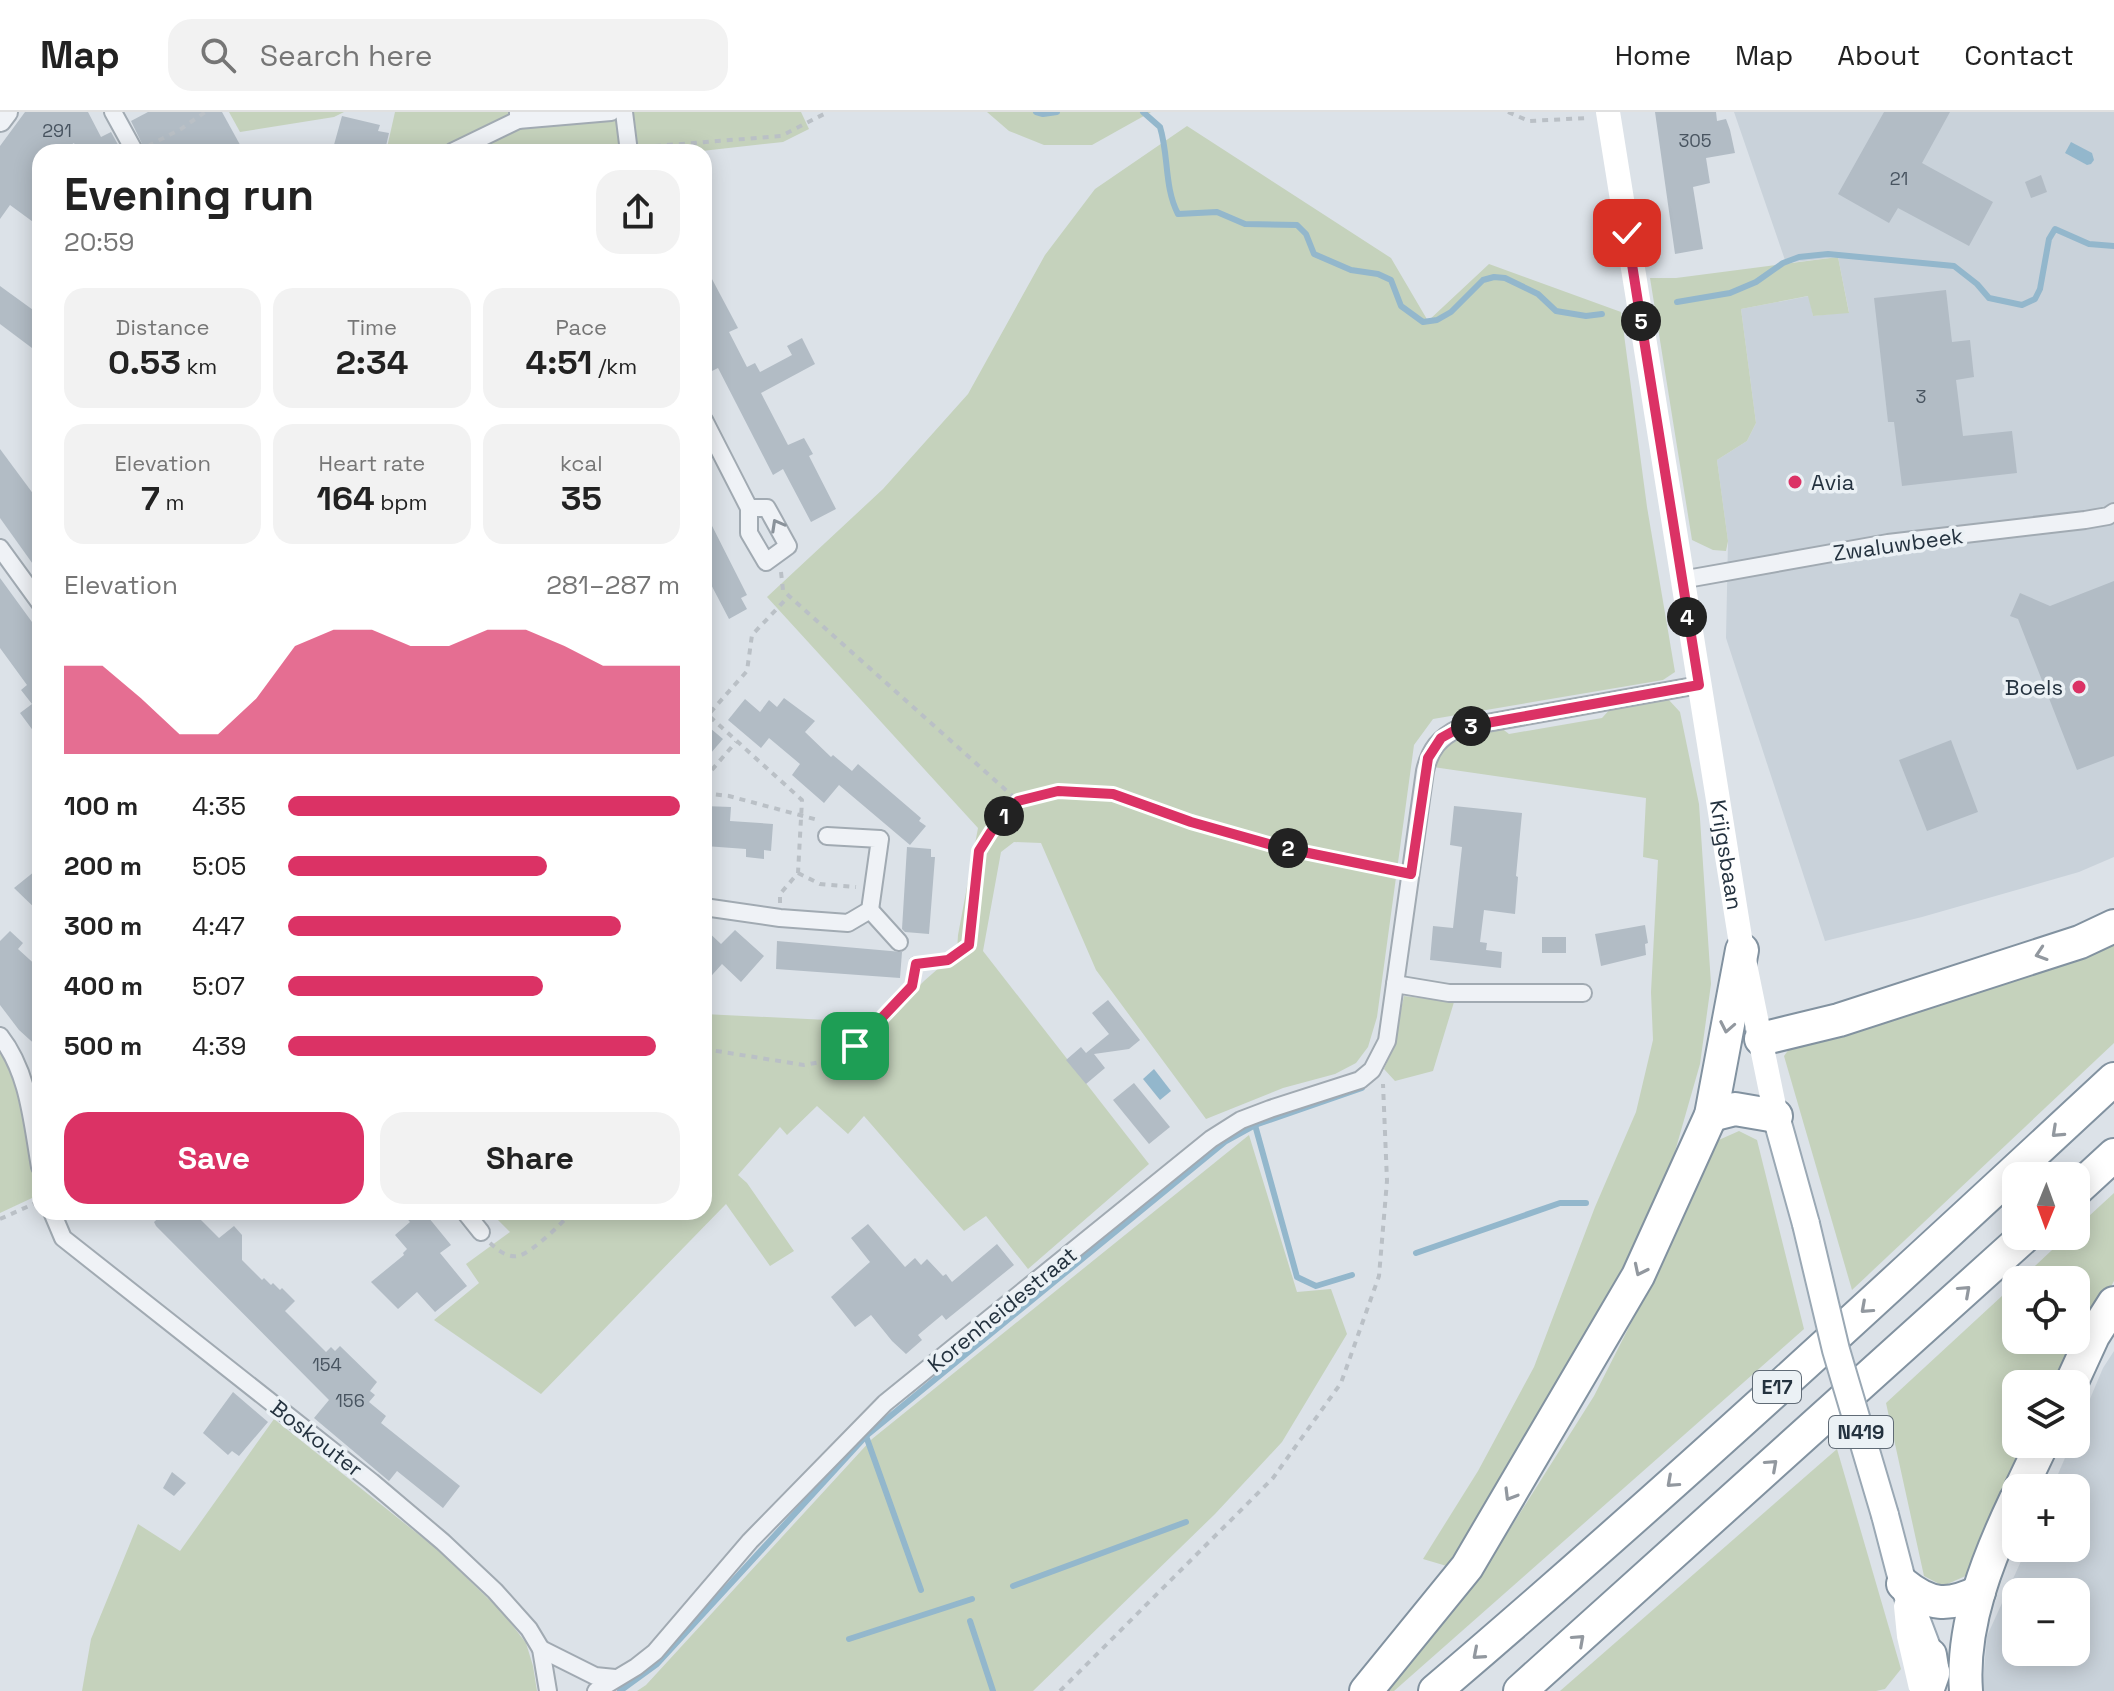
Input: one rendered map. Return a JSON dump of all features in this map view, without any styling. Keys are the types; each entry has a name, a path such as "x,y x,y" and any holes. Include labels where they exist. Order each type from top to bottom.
{"highway":[{"path":"1761,1039 1839,1020 2080,942 2114,926"},
{"path":"1366,1691 1467,1567 1638,1276 1711,1115 1742,950"},
{"name":"E17","path":"1435,1691 1530,1610 1901,1276 2114,1079"},
{"path":"1711,1115 1735,1109 1776,1116"},
{"path":"2090,1177 2114,1155"},
{"name":"E17","path":"1520,1691 2009,1250"},
{"path":"2077,1370 2093,1336 2114,1303"},
{"path":"1966,1691 1964,1671 1968,1638 1979,1592 2002,1534"},
{"path":"1903,1584 1918,1596 1935,1602 1951,1603 1979,1592"},
{"path":"1925,1691 1933,1674 1930,1655"}],"main road":[{"name":"Krijgsbaan","path":"1609,115 1742,950 1776,1116 1836,1350 1903,1584 1942,1691"},
{"name":"Krijgsbaan","path":"1903,1584 1909,1636 1925,1691"}],"street":[{"path":"0,120 6,112"},
{"path":"113,112 137,144"},
{"path":"467,144 518,116 611,112"},
{"path":"624,112 628,144"},
{"path":"712,436 749,508 749,533 766,562 788,546 767,508 749,508"},
{"name":"Zwaluwbeek","path":"1681,580 1888,543 2085,520 2114,512"},
{"path":"0,548 32,592"},
{"path":"1379,1058 1387,1041 1428,758 1441,738 1459,728 1699,685"},
{"path":"827,836 880,839 870,910"},
{"path":"712,908 780,918 848,923 870,910"},
{"path":"870,910 899,942"},
{"path":"1395,984 1449,993 1583,993"},
{"path":"0,1036 15,1055 32,1126"},
{"name":"Korenheidestraat","path":"596,1691 655,1652 750,1541 885,1403 1211,1139 1255,1114 1360,1080 1372,1070 1379,1058"},
{"name":"Boskouter","path":"55,1220 63,1238 372,1482 495,1591 529,1629 541,1649 548,1691"},
{"path":"471,1220 481,1232"},
{"path":"541,1649 595,1676 615,1678"}],"path":[{"path":"150,144 205,112"},
{"path":"694,144 781,136 828,112"},
{"path":"1508,112 1529,121 1609,115"},
{"path":"779,555 783,590 1018,801"},
{"path":"712,710 747,671 752,635 789,596"},
{"path":"712,719 802,800 798,873 780,894 780,918"},
{"path":"712,770 736,742"},
{"path":"712,1050 804,1065 832,1060 855,1046 912,986 916,964 948,960 969,945 979,851 1018,801 1058,791 1113,794 1191,822 1279,847 1411,874"},
{"path":"712,794 802,815"},
{"path":"798,873 820,884 856,887 870,910"},
{"path":"1060,1691 1273,1478 1341,1383 1379,1276 1387,1181 1385,1097 1379,1058"},
{"path":"0,1219 32,1205"},
{"path":"481,1232 500,1252 515,1257 527,1252 563,1220"}],"shaded area":[{"path":"1734,112 2114,112 2114,857 2079,872 1825,941 1726,638 1728,541 1717,460 1747,441 1756,423 1741,309 1809,296 1813,316 1849,312 1838,257 1786,263"},
{"path":"2114,1351 2114,1691 1982,1691 1987,1636 2002,1603 2002,1666 2090,1666 2090,1578 2013,1578 2021,1562 2090,1562 2090,1474 2058,1474 2065,1458 2090,1458 2090,1399"}],"green space":[{"path":"229,112 344,112 334,117 240,132"},
{"path":"395,112 801,112 809,129 783,142 712,150 712,144 388,144"},
{"path":"987,112 1151,112 1092,145 1044,145 1009,131"},
{"path":"1187,126 1391,258 1428,321 1489,264 1621,312 1647,507 1675,672 1663,680 1433,719 1414,745 1377,1017 1368,1047 1356,1063 1335,1074 1283,1088 1206,1119 1096,970 1041,843 1014,842 1001,852 983,951 1149,1164 1028,1269 986,1216 964,1231 864,1116 848,1134 817,1106 787,1135 780,1127 738,1175 747,1183 794,1251 770,1266 726,1204 712,1218 712,1014 868,1022 875,1030 957,952 978,828 767,597 883,489 968,394 1045,255 1095,189"},
{"path":"1838,257 1849,313 1813,316 1808,296 1741,309 1756,423 1747,441 1717,460 1728,541 1726,551 1713,550 1692,540 1650,278 1676,278"},
{"path":"1668,699 1680,712 1699,804 1711,984 1700,1064 1668,1176 1578,1362 1450,1567 1423,1559 1478,1471 1534,1367 1595,1207 1636,1112 1653,1040 1651,992 1658,860 1643,857 1646,798 1433,767 1446,745 1466,732 1500,727 1509,734 1602,718 1612,707"},
{"path":"2114,937 2114,1043 1852,1290 1784,1056 1795,1041"},
{"path":"1404,996 1454,1002 1433,1071 1395,1081 1384,1069"},
{"path":"0,1050 22,1099 32,1159 32,1198 0,1213"},
{"path":"1739,1131 1757,1140 1804,1329 1394,1691 1383,1691 1503,1540 1594,1396 1666,1254 1712,1143"},
{"path":"1249,1135 1297,1292 1331,1289 1347,1334 1282,1442 1215,1514 1033,1691 637,1691 646,1685 872,1439"},
{"path":"2114,1193 2114,1281 2090,1326 2090,1266 2035,1266 2052,1250 2090,1250 2090,1215"},
{"path":"498,1220 710,1220 541,1394 434,1320 479,1283 466,1264 510,1232"},
{"path":"2002,1296 2002,1354 2075,1354 2066,1370 2002,1370 2002,1458 2023,1458 2015,1474 2002,1474 2002,1503 1970,1574 1943,1586 1924,1576 1886,1403"},
{"path":"274,1419 438,1550 503,1613 526,1643 537,1691 82,1691 91,1639 138,1524 180,1551"},
{"path":"1837,1449 1901,1669 1885,1689 1560,1691"}],"water":[{"path":"2071,142 2092,153 2094,160 2091,164 2087,165 2065,153"},
{"path":"1154,1069 1171,1091 1160,1100 1143,1079"}],"building":[{"path":"25,112 88,112 101,137 111,132 118,144 32,144 32,221 10,205 0,219 0,146"},
{"path":"148,112 222,112 240,144 142,144 131,121"},
{"path":"1655,112 1716,112 1717,121 1726,119 1730,130 1735,153 1706,158 1710,183 1693,187 1703,249 1675,254"},
{"path":"1884,112 1950,112 1922,163 1993,202 1969,246 1898,208 1889,223 1838,194"},
{"path":"342,116 380,125 378,131 389,133 386,144 334,144"},
{"path":"2041,175 2047,192 2031,198 2025,182"},
{"path":"712,279 738,328 729,332 747,367 755,363 760,372 792,355 787,346 802,338 815,364 761,393 788,445 804,438 813,454 809,456 836,509 811,522 783,469 773,475 718,368 712,371"},
{"path":"0,286 32,309 32,348 0,324"},
{"path":"1946,290 1952,342 1970,340 1974,377 1956,380 1963,436 2012,431 2017,473 1902,486 1894,422 1888,422 1874,298"},
{"path":"0,449 32,492 32,563 0,518"},
{"path":"712,526 747,595 741,598 747,609 729,619 712,586"},
{"path":"0,578 32,622 32,704 21,690 27,685 0,648"},
{"name":"Boels","path":"2114,581 2114,756 2077,770 2018,619 2010,616 2020,593 2050,606"},
{"path":"784,698 815,721 805,732 831,757 833,755 852,771 858,764 921,818 919,821 926,826 910,845 839,785 824,803 792,775 800,764 769,738 761,748 728,720 745,699 760,712 769,700 777,707"},
{"path":"32,704 32,729 20,713"},
{"path":"712,730 723,739 712,752"},
{"path":"1951,740 1978,812 1927,831 1899,760"},
{"path":"712,806 731,807 730,821 773,824 771,851 764,850 764,859 746,857 746,849 712,847"},
{"path":"1454,806 1522,813 1515,914 1484,910 1480,942 1487,943 1486,950 1502,952 1501,968 1430,960 1433,926 1453,928 1462,847 1450,845"},
{"path":"907,847 931,849 931,857 935,857 929,934 905,932 902,929"},
{"path":"32,873 32,905 14,888"},
{"path":"1645,925 1646,955 1601,966 1595,934"},
{"path":"735,930 764,956 741,982 722,964 712,975 712,936 721,944"},
{"path":"10,931 23,943 18,949 32,962 32,1042 0,1005 0,941"},
{"path":"1542,937 1566,937 1566,953 1542,953"},
{"path":"777,941 902,952 900,978 776,969"},
{"path":"1108,1000 1140,1040 1129,1049 1094,1054 1105,1068 1086,1084 1066,1060 1081,1047 1086,1053 1109,1034 1092,1013"},
{"path":"1134,1083 1170,1127 1149,1144 1113,1100"},
{"path":"201,1220 219,1238 234,1226 242,1235 242,1260 262,1280 264,1278 271,1285 273,1283 280,1290 282,1288 295,1301 285,1311 326,1352 331,1347 335,1351 340,1346 377,1382 370,1391 375,1395 369,1402 386,1416 381,1423 460,1486 443,1508 397,1471 389,1481 314,1418 329,1400 154,1222"},
{"path":"408,1220 431,1220 451,1245 440,1253 467,1286 435,1312 417,1292 398,1309 371,1282 404,1255 407,1249 395,1235 410,1222"},
{"path":"868,1224 905,1267 915,1258 921,1265 927,1259 952,1282 997,1244 1014,1265 946,1320 942,1315 918,1335 922,1340 906,1354 871,1315 855,1327 831,1297 870,1262 851,1238"},
{"path":"233,1392 268,1422 239,1456 232,1451 228,1455 203,1433"},
{"path":"172,1472 186,1483 174,1496 163,1488"}],"waterway":[{"name":"Zwaluwbeek","path":"1036,112 1057,112"},
{"name":"Zwaluwbeek","path":"1143,112 1160,127 1171,193 1178,214 1217,212 1245,224 1297,225 1306,234 1314,254 1351,270 1378,274 1391,280 1401,306 1423,322 1437,320 1451,312 1483,280 1494,277 1505,278 1538,294 1556,311 1586,316 1602,314"},
{"name":"Zwaluwbeek","path":"1677,302 1730,293 1756,282 1783,263 1799,257 1828,254 1954,266 1989,298 2022,305 2035,299 2040,289 2049,239 2055,229 2089,244 2114,246"},
{"path":"620,1691 657,1664 866,1436 1226,1141 1255,1125 1362,1088"},
{"path":"1255,1125 1297,1277 1316,1286 1352,1275"},
{"path":"1416,1253 1560,1203 1586,1203"},
{"path":"866,1436 921,1590"},
{"path":"1013,1586 1186,1522"},
{"path":"849,1639 972,1599"},
{"path":"970,1621 993,1691"}],"place":[{"name":"Avia","path":"1795,482"},
{"name":"Boels","path":"2079,687"}],"route":[{"path":"855,1046 912,986 916,964 948,960 969,945 979,851 1018,801 1029,796 1058,791 1113,794 1191,822 1279,847 1411,874 1425,771 1428,758 1441,738 1459,728 1699,685 1627,233"}]}
